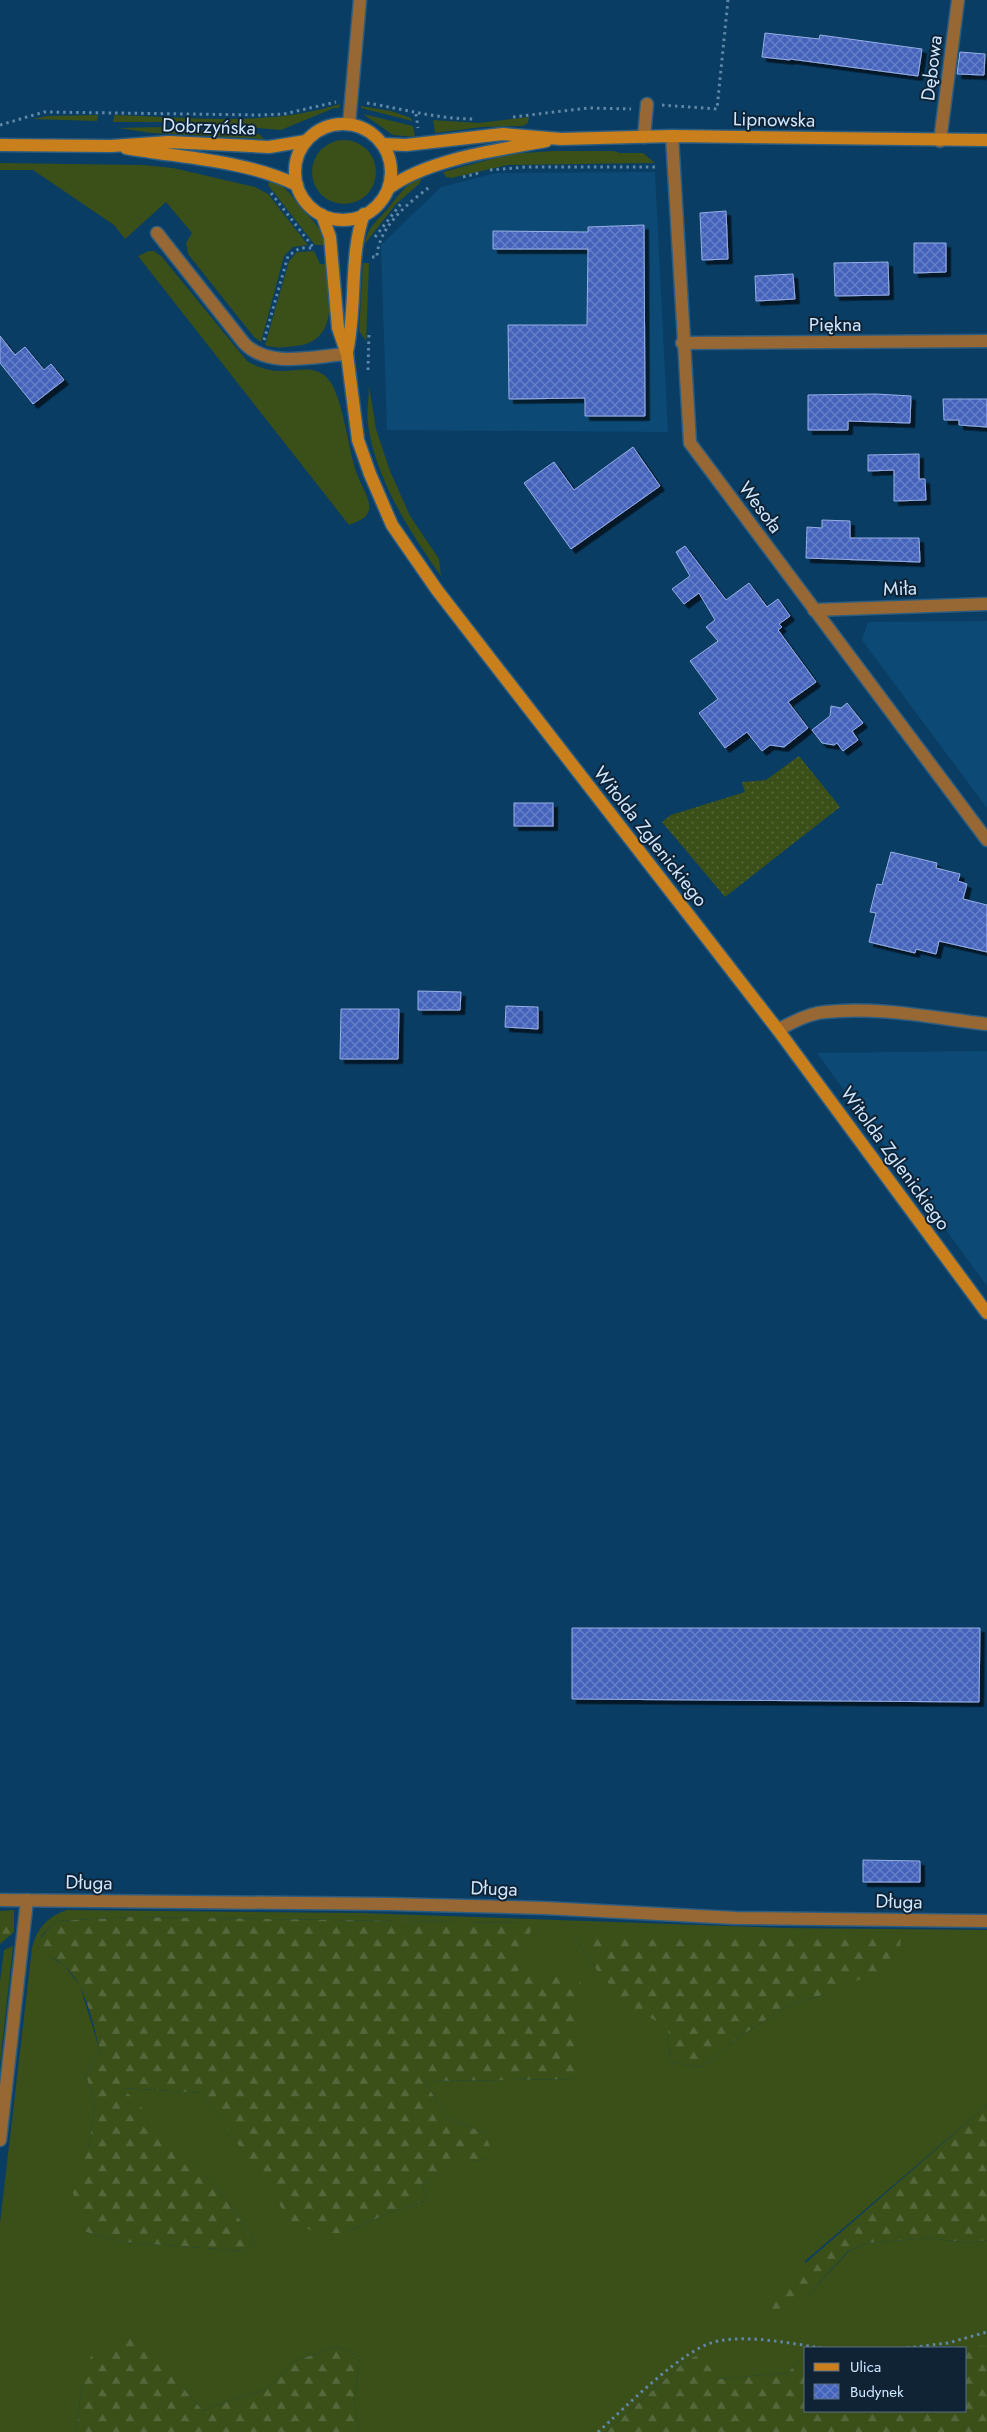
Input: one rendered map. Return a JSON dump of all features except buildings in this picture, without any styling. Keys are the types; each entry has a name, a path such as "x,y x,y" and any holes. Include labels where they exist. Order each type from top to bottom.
{"main road":[{"path":"336,124 349,124 369,132 382,144 390,164 389,188 379,204 364,214 346,220 322,215 307,203 297,186 296,165 298,155 306,141 322,129 336,124"},
{"name":"Lipnowska","path":"382,144 406,145 504,134 561,139 672,136 940,141 987,140"},
{"name":"Lipnowska","path":"389,188 408,175 425,169 501,149 561,139"},
{"name":"Dobrzyńska","path":"0,145 111,146 169,142 269,146 306,141"},
{"name":"Dobrzyńska","path":"111,146 248,169 278,177 297,186"},
{"name":"Witolda Zglenickiego","path":"347,354 353,326 357,237 364,214"},
{"name":"Witolda Zglenickiego","path":"322,215 330,237 338,328 347,354 358,440 380,499 401,540 458,619 778,1030 987,1313"}],"street":[{"path":"349,124 360,0"},
{"name":"Dębowa","path":"940,141 958,0"},
{"path":"644,137 646,107"},
{"name":"Wesoła","path":"672,136 682,343 690,443 987,840"},
{"path":"157,233 244,342 257,354 274,359 347,354"},
{"name":"Piękna","path":"682,343 987,342"},
{"name":"Miła","path":"814,610 987,604"},
{"path":"778,1030 795,1021 824,1012 880,1012 987,1024"},
{"name":"Długa","path":"0,1900 389,1904 544,1908 736,1918 987,1921"},
{"path":"0,2140 27,1900"}],"path":[{"path":"512,117 588,108 717,109 728,0"},
{"path":"0,124 44,112 284,114 341,101 351,101 449,119 476,119"},
{"path":"456,178 491,170 526,167 674,167"},
{"path":"371,248 371,267"},
{"path":"367,379 369,324"},
{"path":"914,2347 948,2343 987,2332"},
{"path":"598,2432 680,2359 698,2347 717,2341 741,2339 812,2347"}],"shaded area":[{"path":"655,172 668,432 387,430 381,245 441,187 496,173"},
{"path":"987,621 987,808 862,640 868,622"},
{"path":"987,1051 987,1286 817,1053"}],"green space":[{"path":"340,104 339,108 334,108 281,130 184,122 113,122 114,115 228,119 284,116"},
{"path":"361,106 391,111 411,118 412,121 361,108"},
{"path":"363,114 413,126 415,137 393,135"},
{"path":"98,115 97,121 32,119 47,116"},
{"path":"529,117 528,123 523,126 482,127 435,133 433,120 479,123"},
{"path":"161,127 259,134 264,139 152,133 118,128"},
{"path":"344,140 356,142 367,149 374,160 376,172 374,184 367,195 356,202 344,204 332,202 321,195 314,184 312,172 314,160 321,149 332,142"},
{"path":"553,151 643,153 655,163 508,165 451,178 446,177 443,172 510,154"},
{"path":"0,163 143,165 173,168 255,187 268,194 308,245 293,247 284,256 261,342 254,337 188,254 186,243 192,233 166,202 125,239 114,225 33,170 0,170"},
{"path":"422,178 419,184 396,204 364,245 371,228 400,193 411,183"},
{"path":"269,181 280,185 288,192 316,225 322,234 325,245 315,245 268,185"},
{"path":"154,251 162,257 247,361 271,370 313,370 324,375 330,382 336,392 340,405 353,463 368,501 369,510 364,518 349,525 138,256"},
{"path":"314,251 320,264 326,264 329,289 329,315 326,326 320,335 310,342 284,347 265,345 289,261 297,252"},
{"path":"363,263 369,263 366,341 359,331"},
{"path":"369,386 376,429 390,471 410,516 439,559 441,576 406,523 378,466 368,425"},
{"path":"799,756 840,807 725,897 662,822 671,815 745,792 742,782 766,780"},
{"path":"14,1910 14,1932 0,1944 0,1911"},
{"path":"67,1910 361,1913 785,1928 987,1930 987,2105 805,2261 808,2295 849,2251 867,2243 929,2238 971,2243 987,2240 987,2346 804,2347 804,2358 787,2373 719,2379 683,2363 606,2432 359,2432 354,2403 360,2357 337,2346 293,2362 266,2390 236,2398 203,2411 184,2389 82,2385 76,2432 0,2432 0,2223 32,1948 40,1929 54,1916","holes":["132,1917 532,1923 518,1972 578,2079 424,2081 448,2118 484,2133 495,2159 464,2162 449,2167 423,2185 427,2200 386,2214 345,2233 318,2233 292,2222 203,2093 122,2088 222,2194 257,2244 244,2251 124,2242 86,2232 88,2149 95,2106 86,2075 100,2051 80,1986 64,1965 47,1955 41,1936 56,1921","574,1936 826,1994 793,2003 740,2036 702,2067 670,2062 668,2028 598,1972"]},
{"path":"132,1917 533,1923 518,1972 581,1978 578,2079 424,2081 448,2118 484,2133 496,2159 456,2164 423,2185 427,2200 386,2214 345,2233 318,2233 292,2223 203,2093 123,2088 222,2194 257,2244 244,2251 124,2242 86,2232 73,2193 88,2149 95,2106 86,2075 100,2051 88,2006 75,1978 65,1966 53,1958 38,1954 42,1936 56,1921"},
{"path":"574,1936 901,1938 898,1963 826,1994 793,2003 740,2036 702,2067 670,2062 668,2028 629,2005 598,1972"},
{"path":"13,1946 0,2064 0,1982 4,1950"},
{"path":"987,2105 987,2240 971,2243 929,2238 867,2243 848,2251 808,2295 775,2311 763,2300"},
{"path":"124,2338 141,2341 160,2353 184,2389 203,2411 236,2398 266,2390 293,2362 337,2346 360,2357 354,2402 359,2432 76,2432 82,2385 91,2356"},
{"path":"963,2345 987,2346 987,2432 606,2432 683,2363 699,2354 719,2379 787,2373 804,2358 804,2412 967,2412 967,2347 955,2347"}]}
